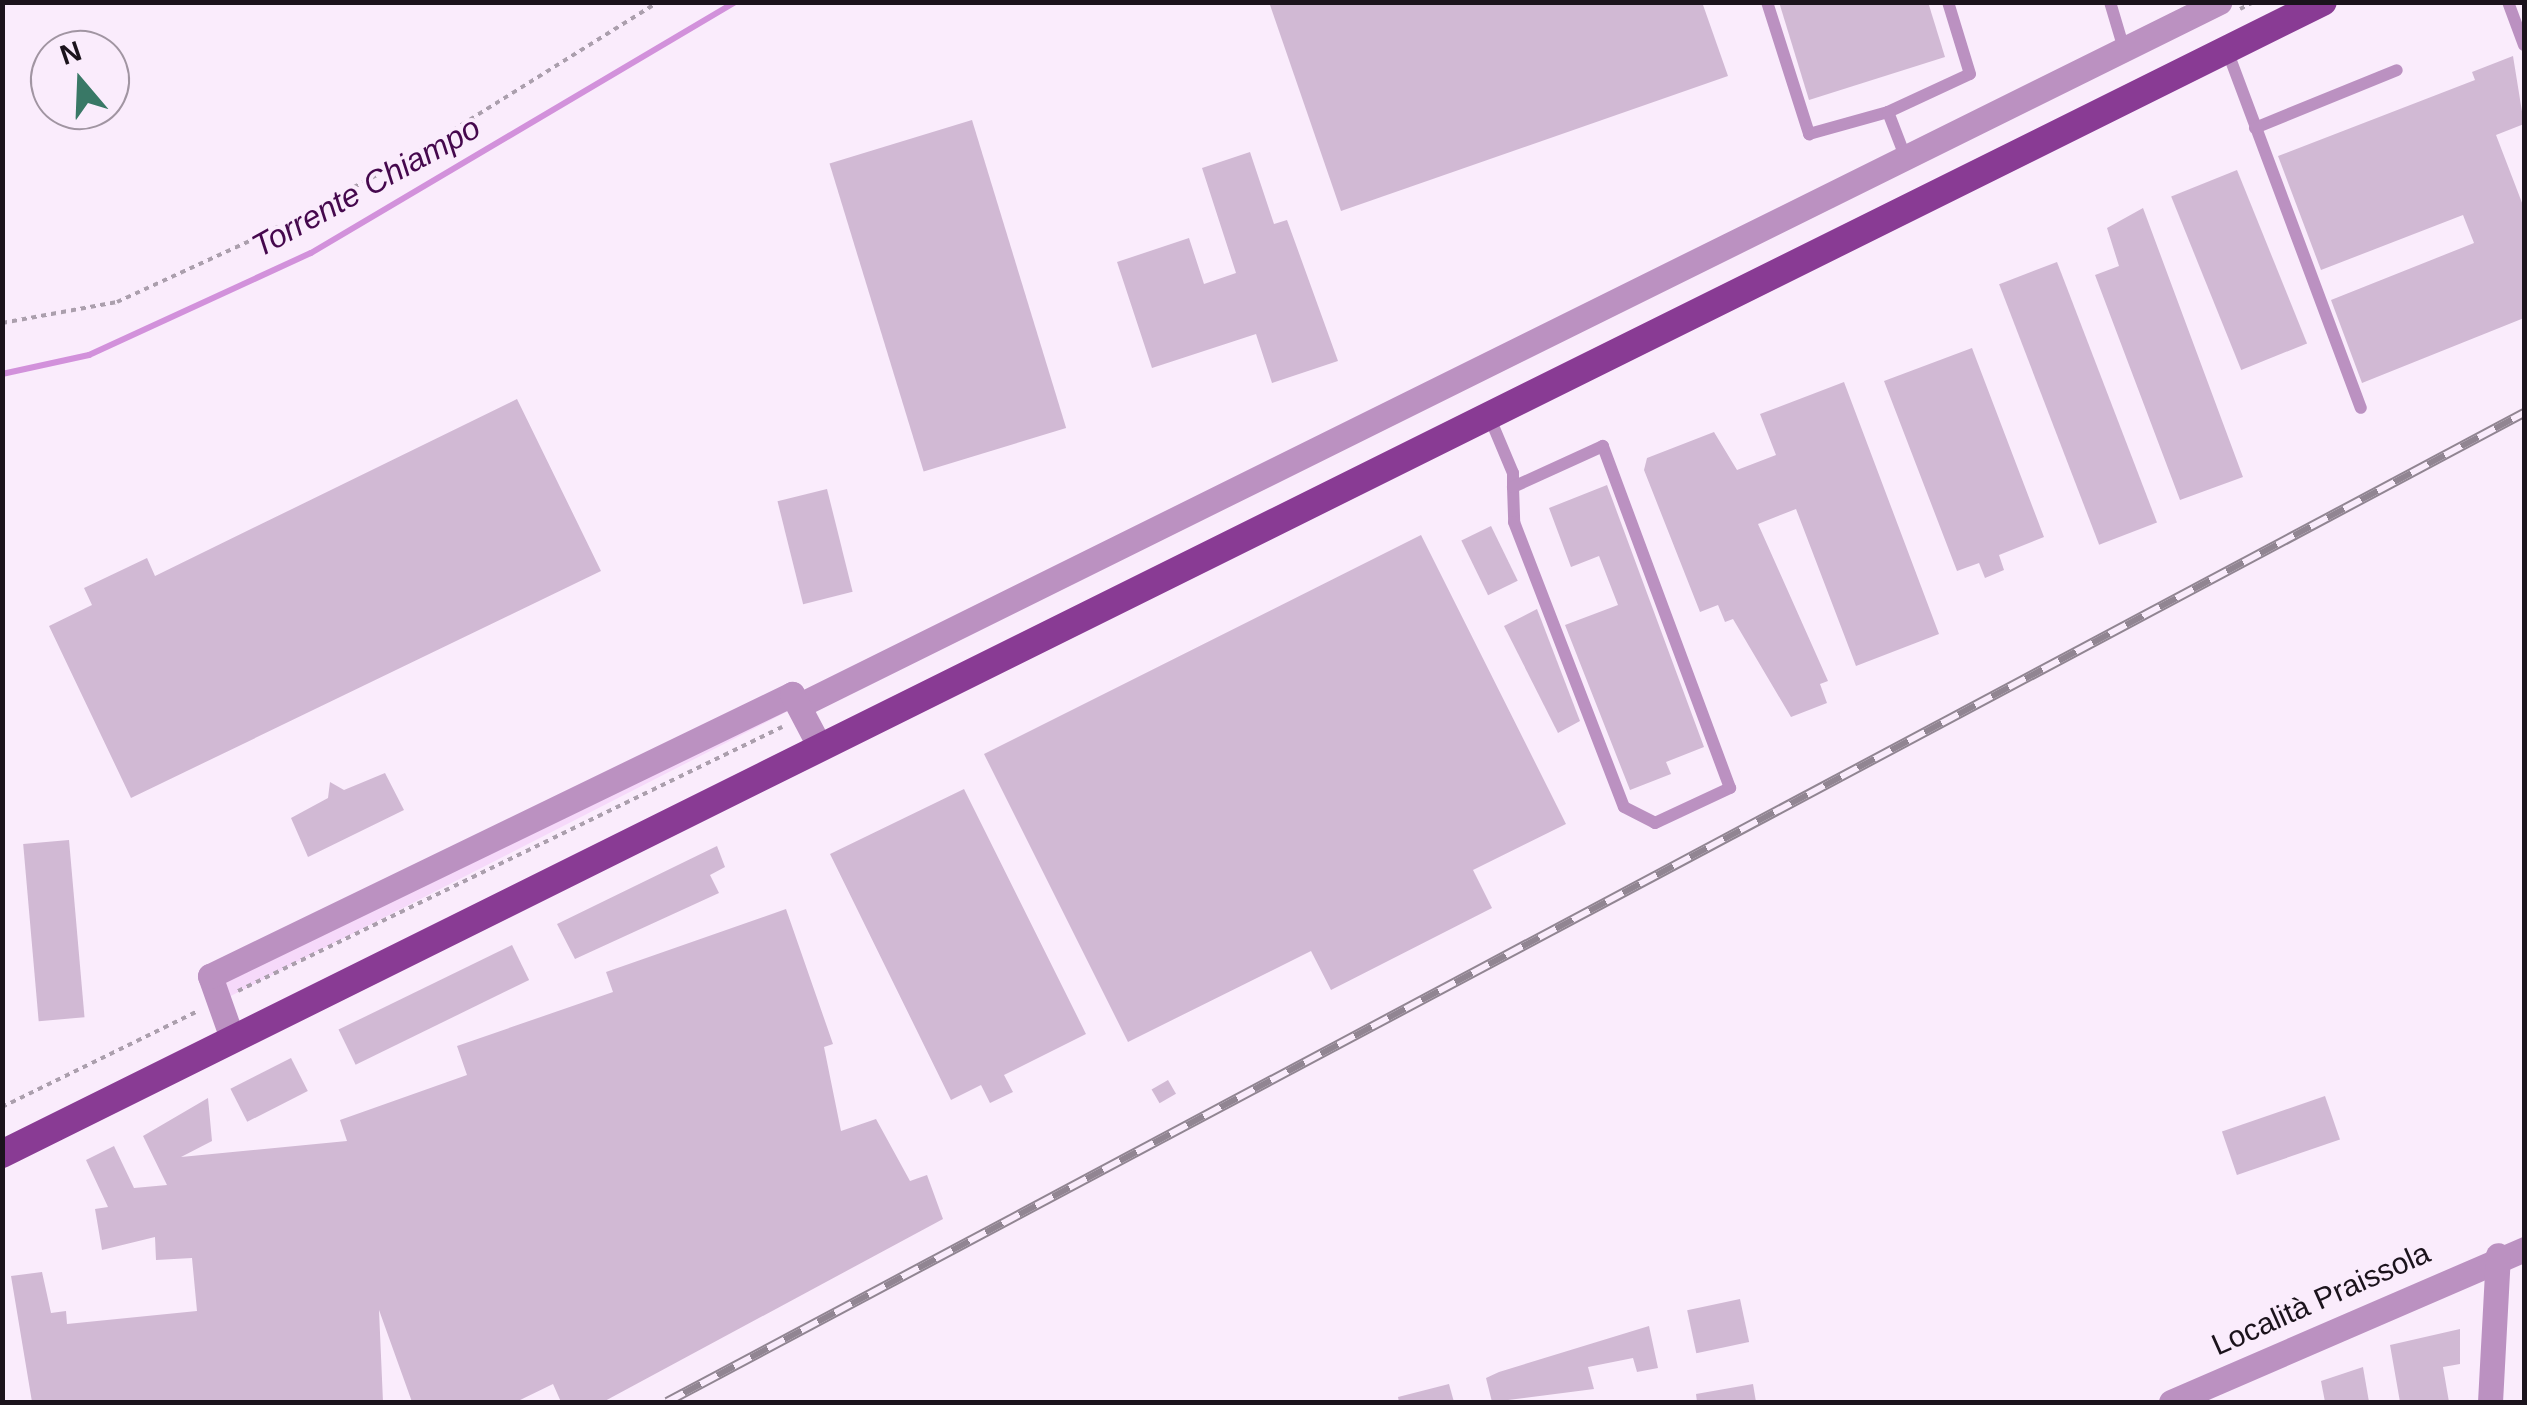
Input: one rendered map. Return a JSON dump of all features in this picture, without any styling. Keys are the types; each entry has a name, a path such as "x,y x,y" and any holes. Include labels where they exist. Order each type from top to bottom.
{"main road":[{"path":"2,1154 2324,2"}],"street":[{"path":"800,706 2219,2"},
{"path":"232,1038 210,976 792,694 820,747"},
{"name":"Località Praissola","path":"2171,1402 2498,1255 2524,1249"},
{"path":"2490,1402 2498,1255"}],"lane":[{"path":"1766,2 1809,134 1888,112 1970,74 1948,2"},
{"path":"2110,2 2124,49"},
{"path":"2508,2 2524,46"},
{"path":"2227,50 2362,408"},
{"path":"2255,128 2397,70"},
{"path":"1888,112 1906,156"},
{"path":"1490,416 1513,486 1514,522 1624,808 1655,823 1730,788 1604,446 1513,486"}],"path":[{"path":"2,322 117,302 256,238 402,162 658,2"}],"shaded area":[{"path":"792,694 800,705 219,1002 210,976"}],"building":[{"path":"1269,2 1702,2 1728,76 1341,211"},
{"path":"1779,2 1928,2 1945,57 1809,100"},
{"path":"2513,56 2524,124 2496,135 2524,208 2524,318 2362,383 2331,300 2474,243 2463,215 2321,270 2278,156 2475,80 2472,72"},
{"path":"972,120 1066,428 924,471 830,164"},
{"path":"1250,152 1274,224 1287,220 1338,361 1272,383 1256,334 1152,368 1117,262 1189,238 1204,284 1236,273 1202,168"},
{"path":"2237,170 2307,343 2241,370 2171,197"},
{"path":"2143,208 2243,477 2180,500 2095,275 2119,266 2107,228"},
{"path":"2057,262 2157,522 2099,545 1999,284"},
{"path":"1972,348 2044,537 1999,555 2004,570 1985,578 1979,563 1957,571 1884,381"},
{"path":"1844,382 1939,634 1856,666 1796,509 1758,524 1828,681 1820,684 1827,703 1791,717 1733,619 1725,622 1718,605 1700,612 1644,470 1647,458 1714,432 1737,470 1776,455 1760,414"},
{"path":"517,399 601,571 131,798 49,626 92,605 84,588 147,558 155,576"},
{"path":"1607,485 1704,747 1666,762 1671,774 1630,790 1565,625 1618,605 1599,556 1571,567 1549,508"},
{"path":"827,489 853,592 803,604 778,501"},
{"path":"1491,526 1518,581 1488,595 1461,540"},
{"path":"1421,535 1566,824 1473,870 1492,908 1331,990 1311,951 1128,1042 984,754"},
{"path":"1537,609 1580,721 1558,733 1504,626"},
{"path":"385,773 404,810 308,857 291,818 328,798 330,782 344,790"},
{"path":"964,789 1086,1034 1004,1075 1013,1092 990,1103 981,1085 951,1100 830,854"},
{"path":"69,840 85,1017 39,1021 23,844"},
{"path":"717,846 725,867 710,875 719,893 575,959 557,924"},
{"path":"786,909 833,1044 824,1047 841,1131 876,1119 910,1181 927,1175 943,1219 603,1402 561,1402 553,1384 516,1402 412,1402 379,1310 383,1402 32,1402 11,1276 42,1272 51,1313 66,1311 67,1324 197,1311 192,1258 156,1260 155,1237 102,1250 95,1209 108,1207 86,1160 114,1146 134,1188 167,1185 143,1136 208,1098 212,1141 181,1157 347,1141 340,1120 467,1075 457,1046 613,992 606,972"},
{"path":"512,945 529,980 356,1065 339,1030"},
{"path":"291,1058 308,1091 247,1122 230,1089"},
{"path":"1168,1080 1176,1094 1160,1103 1152,1090"},
{"path":"2325,1096 2340,1139 2237,1175 2222,1131"},
{"path":"1740,1299 1749,1342 1696,1353 1687,1310"},
{"path":"1649,1326 1658,1368 1637,1372 1633,1358 1588,1367 1594,1389 1492,1402 1486,1378"},
{"path":"2460,1329 2460,1364 2443,1367 2449,1402 2400,1402 2390,1345"},
{"path":"2363,1367 2369,1402 2325,1402 2321,1381"},
{"path":"1449,1384 1454,1402 1399,1402 1398,1397"},
{"path":"1753,1384 1756,1402 1697,1402 1696,1394"}],"waterway":[{"name":"Torrente Chiampo","path":"2,374 89,355 311,253 736,2"}],"railway":[{"path":"667,1402 2524,413"}]}
